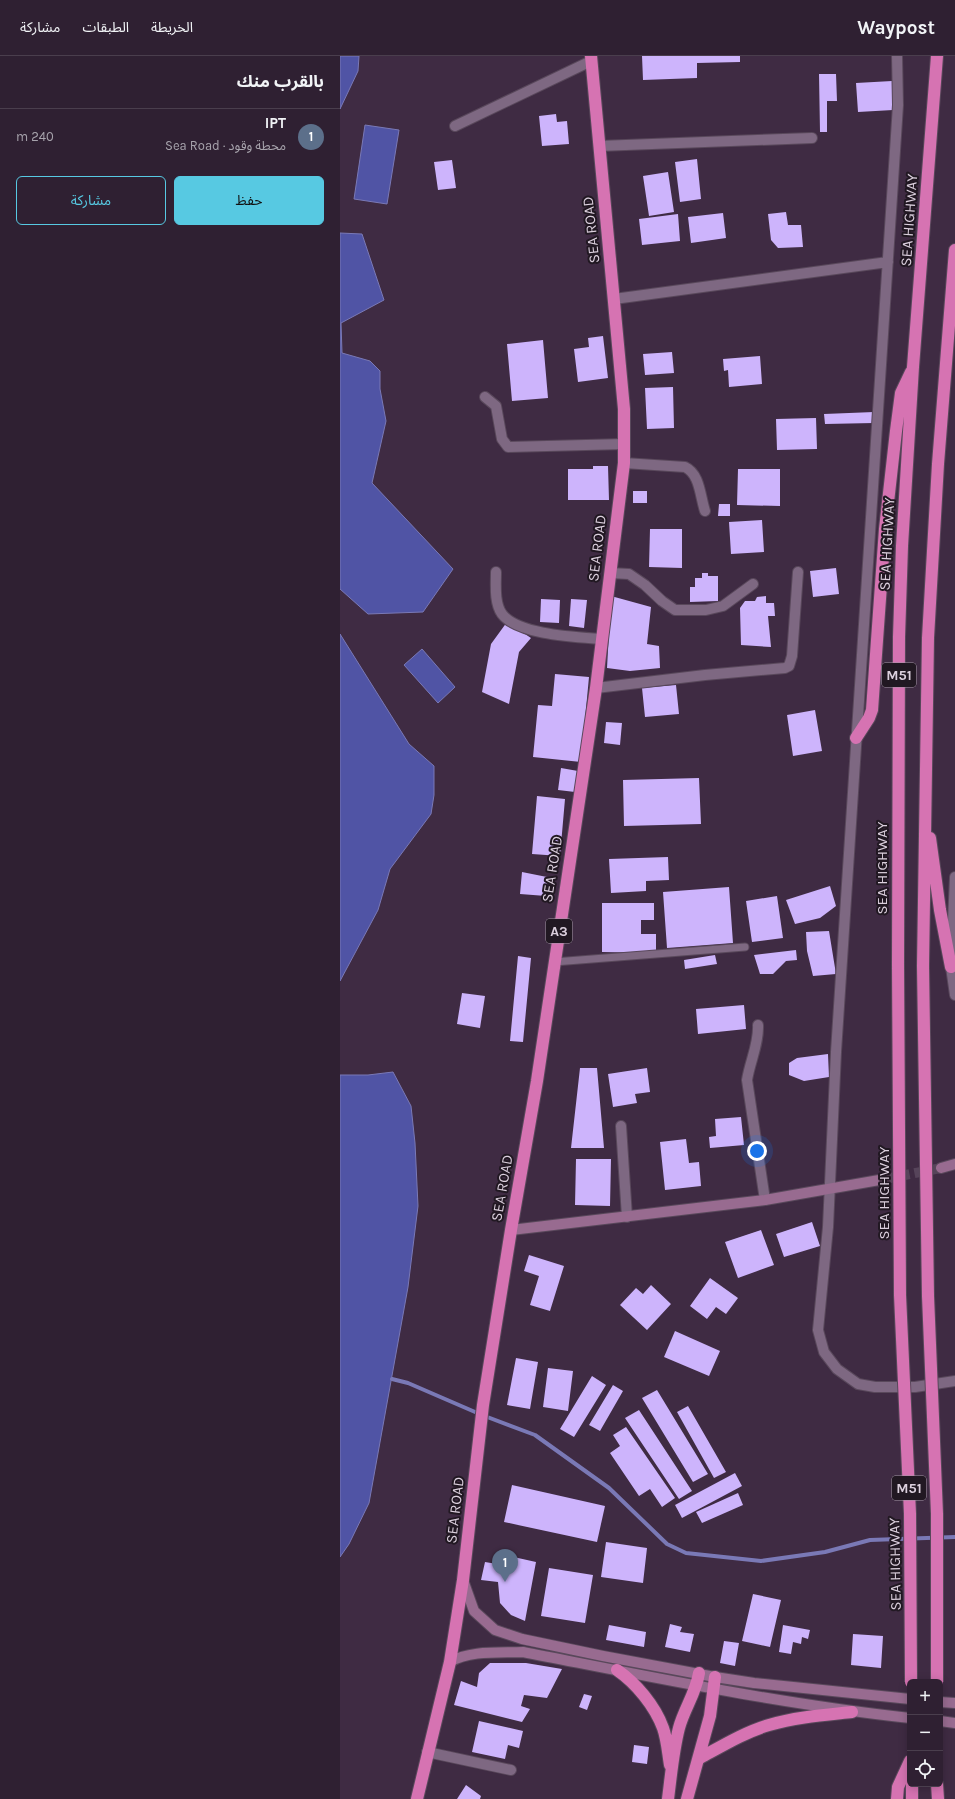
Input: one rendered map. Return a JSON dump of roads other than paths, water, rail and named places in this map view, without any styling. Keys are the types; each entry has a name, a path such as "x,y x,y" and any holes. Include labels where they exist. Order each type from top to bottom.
{"highway":[{"name":"SEA HIGHWAY","path":"912,1679 910,1514 900,1294 898,964 899,637 902,546 913,367 937,56"},
{"name":"SEA ROAD","path":"417,1799 427,1752 450,1662 463,1580 483,1405 537,1081 596,688 624,463 624,410 591,59"},
{"name":"M51","path":"937,1679 937,1514 928,1296 923,966 925,798 928,638 933,544 955,250"},
{"path":"856,738 869,718 872,710 885,529 896,431 901,393 913,367"},
{"path":"925,798 940,910 951,967"},
{"path":"617,1670 631,1680 650,1704 663,1728 672,1774"},
{"path":"668,1799 679,1729 686,1707 698,1679"},
{"path":"687,1799 700,1758 710,1716 714,1683"},
{"path":"700,1758 747,1733 769,1725 798,1718 852,1712"},
{"path":"897,1799 898,1787 907,1768"},
{"path":"912,1787 912,1799"},
{"path":"937,1787 938,1799"}],"main road":[{"path":"941,1168 955,1164"},
{"path":"511,1230 765,1200 885,1179"},
{"path":"463,1580 474,1611 495,1630 505,1634 714,1683 852,1712 907,1718"},
{"path":"450,1662 458,1657 523,1652 617,1670 698,1679"},
{"path":"714,1683 907,1699"},
{"path":"943,1702 955,1703"},
{"path":"943,1721 955,1723"}],"street":[{"path":"897,56 898,105 836,1052 830,1189 818,1330 824,1352 837,1369 858,1384 875,1387 915,1387 955,1381"},
{"path":"455,126 591,59"},
{"path":"599,146 812,138"},
{"path":"614,299 888,262"},
{"path":"485,397 496,406 502,439 508,447 625,444"},
{"path":"624,463 685,467 691,470 696,476 705,511"},
{"path":"496,572 498,604 501,614 508,620 517,625 549,633 572,637 602,639"},
{"path":"596,688 705,675 785,668 789,666 792,656 798,572"},
{"path":"610,573 629,574 675,610 706,610 723,606 753,584"},
{"path":"955,876 951,967 955,995"},
{"path":"758,1025 759,1036 749,1066 747,1080 765,1200"},
{"path":"621,1126 627,1217"},
{"path":"427,1752 512,1770"}],"lane":[{"path":"554,962 745,947"}],"waterway":[{"path":"392,1379 408,1383 482,1415 535,1435 609,1488 667,1544 686,1553 761,1561 825,1552 870,1540 955,1537"}],"tunnel":[{"path":"885,1179 941,1168"}],"place":[{"name":"IPT","path":"505,1582"}]}
